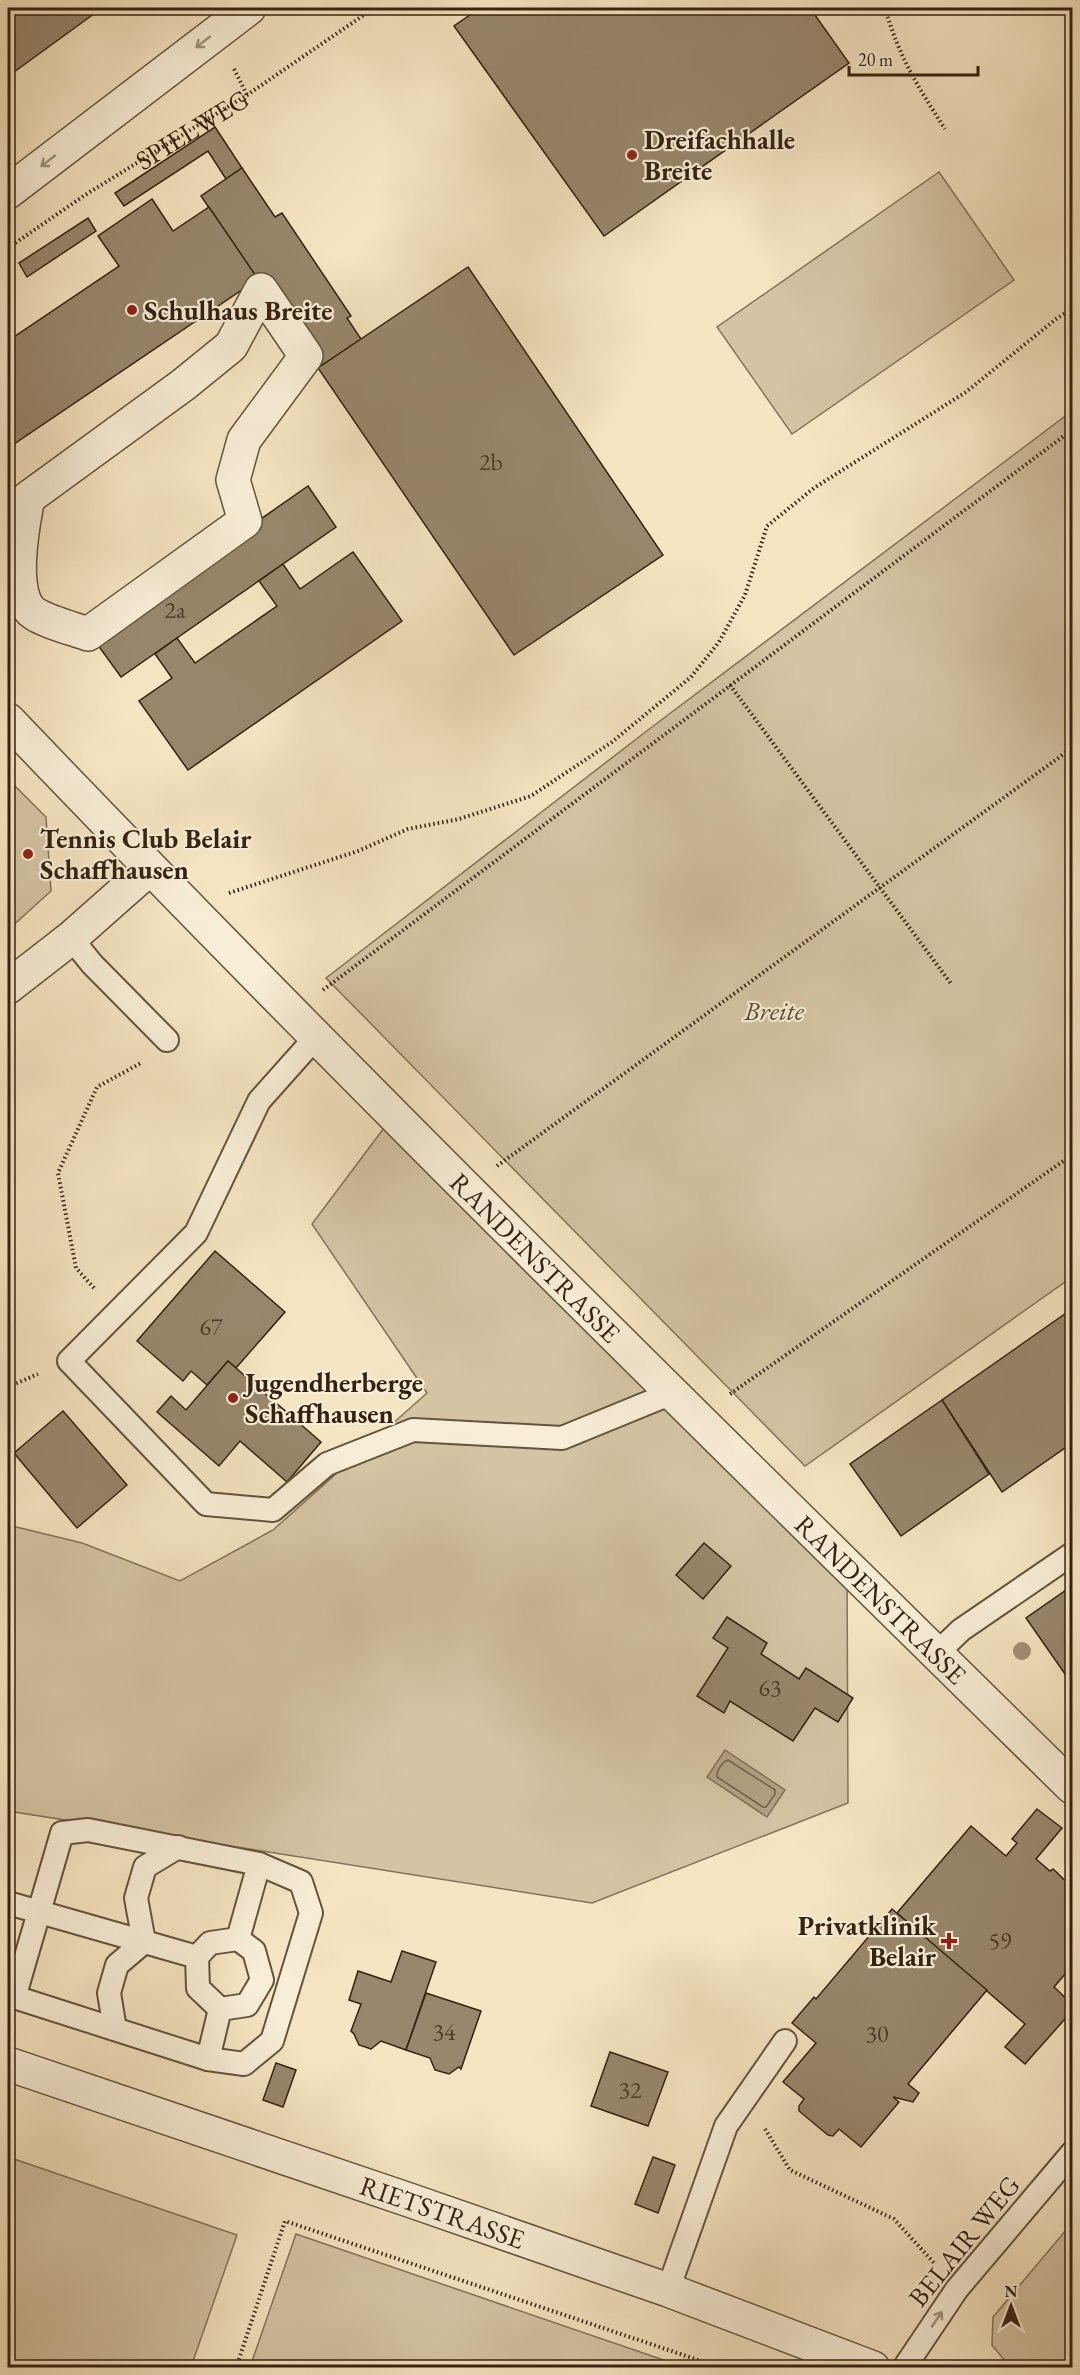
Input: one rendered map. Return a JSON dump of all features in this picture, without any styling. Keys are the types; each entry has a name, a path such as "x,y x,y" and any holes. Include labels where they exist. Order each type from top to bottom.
{"street":[{"name":"SPIELWEG","path":"8,192 249,8"},
{"path":"261,290 306,356 244,440 233,480 245,521 88,634 33,614 22,597 20,537 28,498 183,385 231,346 261,290"},
{"name":"RANDENSTRASSE","path":"8,720 149,869 188,905 316,1037 672,1393 1072,1787"},
{"path":"8,987 71,938 149,869"},
{"name":"RIETSTRASSE","path":"8,2064 412,2200 668,2290 873,2367"}],"lane":[{"path":"71,938 92,964 167,1040"},
{"path":"316,1037 259,1101 196,1233 69,1361 206,1504 273,1510 327,1464 413,1430 562,1438 672,1393"},
{"path":"936,1654 961,1630 1072,1554"},
{"path":"88,1830 259,1864 301,1882 311,1913 272,2042 244,2064 208,2059 11,1996 40,1912 62,1833 88,1830"},
{"path":"144,1942 136,1898 144,1867 178,1847"},
{"path":"238,1939 259,1864"},
{"path":"8,1903 197,1957"},
{"path":"238,1939 254,1952 262,1980 247,2005 220,2009 198,1988 197,1957 210,1943 238,1939"},
{"path":"115,2029 109,1993 117,1965 144,1942"},
{"path":"208,2059 220,2009"},
{"path":"668,2290 726,2126 785,2042"},
{"name":"BELAIR WEG","path":"904,2367 957,2289 1072,2153"}],"path":[{"name":"SPIELWEG","path":"8,248 85,195 247,95 374,8"},
{"path":"885,8 894,37 910,73 945,129"},
{"path":"188,905 358,851 408,830 459,819 531,796 612,742 691,677 719,642 746,595 767,526 813,488 966,392 1056,319 1072,309"},
{"path":"293,1012 1072,430"},
{"path":"730,685 881,886 952,985"},
{"path":"468,1187 1072,748"},
{"path":"117,1312 76,1269 58,1173 97,1087 144,1062"},
{"path":"697,1417 1072,1155"},
{"path":"746,2098 790,2170 894,2219 957,2289"},
{"path":"236,2367 285,2221 722,2367"}],"green space":[{"path":"939,172 1014,280 792,434 717,327"},
{"name":"Breite","path":"1072,411 1072,1277 805,1466 326,978 648,730"},
{"name":"Tennis Club Belair Schaffhausen","path":"8,779 46,817 51,891 8,930"},
{"path":"393,1116 847,1560 848,1803 592,1903 8,1811 8,1525 82,1543 180,1581 273,1530 427,1393 312,1224"},
{"path":"8,2157 237,2235 191,2367 8,2367"},
{"path":"1072,2223 1072,2367 1010,2367 992,2345 993,2317"},
{"path":"296,2234 684,2367 250,2367"}],"water":[{"path":"725,1750 785,1790 767,1817 707,1777"}],"building":[{"path":"8,8 102,8 14,72 8,63"},
{"name":"Dreifachhalle Breite","path":"480,8 810,8 849,63 604,236 454,26"},
{"path":"215,127 242,168 226,179 208,151 124,206 115,193"},
{"path":"242,168 275,217 282,213 351,316 347,318 361,339 318,368 201,196"},
{"name":"Schulhaus Breite","path":"152,199 173,231 209,207 258,279 8,448 8,341 119,266 98,236"},
{"path":"88,218 96,231 27,277 19,263"},
{"path":"468,267 663,555 514,655 318,368"},
{"path":"308,486 336,527 121,677 92,637"},
{"path":"353,552 402,621 188,770 139,701 172,678 155,654 177,638 195,663 277,606 259,581 283,564 300,589"},
{"path":"215,1251 285,1312 236,1368 228,1361 207,1385 191,1371 183,1381 137,1341"},
{"path":"1072,1309 1072,1443 1002,1492 942,1400"},
{"path":"228,1361 321,1442 287,1482 240,1441 219,1466 157,1412 171,1396 186,1410"},
{"path":"942,1400 989,1474 901,1536 850,1464"},
{"path":"63,1411 127,1485 77,1528 14,1453"},
{"path":"704,1543 731,1566 703,1599 676,1575"},
{"path":"1072,1586 1072,1684 1026,1618"},
{"path":"727,1617 767,1643 761,1654 799,1679 806,1668 853,1698 838,1722 815,1708 793,1741 730,1701 724,1713 697,1696 728,1648 713,1638"},
{"path":"1037,1809 1062,1828 1036,1859 1050,1871 1053,1869 1072,1887 1072,1966 1054,1987 1072,2004 1072,2011 1025,2064 1005,2047 1025,2024 897,1913 971,1826 1006,1856 1017,1843 1012,1839"},
{"path":"892,1909 987,1990 908,2084 919,2093 913,2102 893,2097 899,2102 861,2147 839,2129 833,2136 828,2135 799,2111 799,2106 804,2099 783,2082 816,2043 792,2023 814,1997 816,1999"},
{"path":"402,1951 436,1962 406,2050 381,2041 371,2049 359,2045 351,2031 361,2004 349,2000 358,1971 391,1982"},
{"path":"426,1993 481,2011 461,2069 459,2067 449,2074 435,2070 430,2058 406,2050"},
{"path":"610,2052 668,2072 648,2126 591,2106"},
{"path":"276,2063 296,2070 283,2107 263,2100"},
{"path":"653,2157 675,2165 658,2213 635,2204"}],"place":[{"name":"Dreifachhalle Breite","path":"632,155"},
{"name":"Schulhaus Breite","path":"132,310"},
{"name":"Tennis Club Belair Schaffhausen","path":"28,854"},
{"name":"Jugendherberge Schaffhausen","path":"233,1398"},
{"name":"Privatklinik Belair","path":"949,1941"}]}
